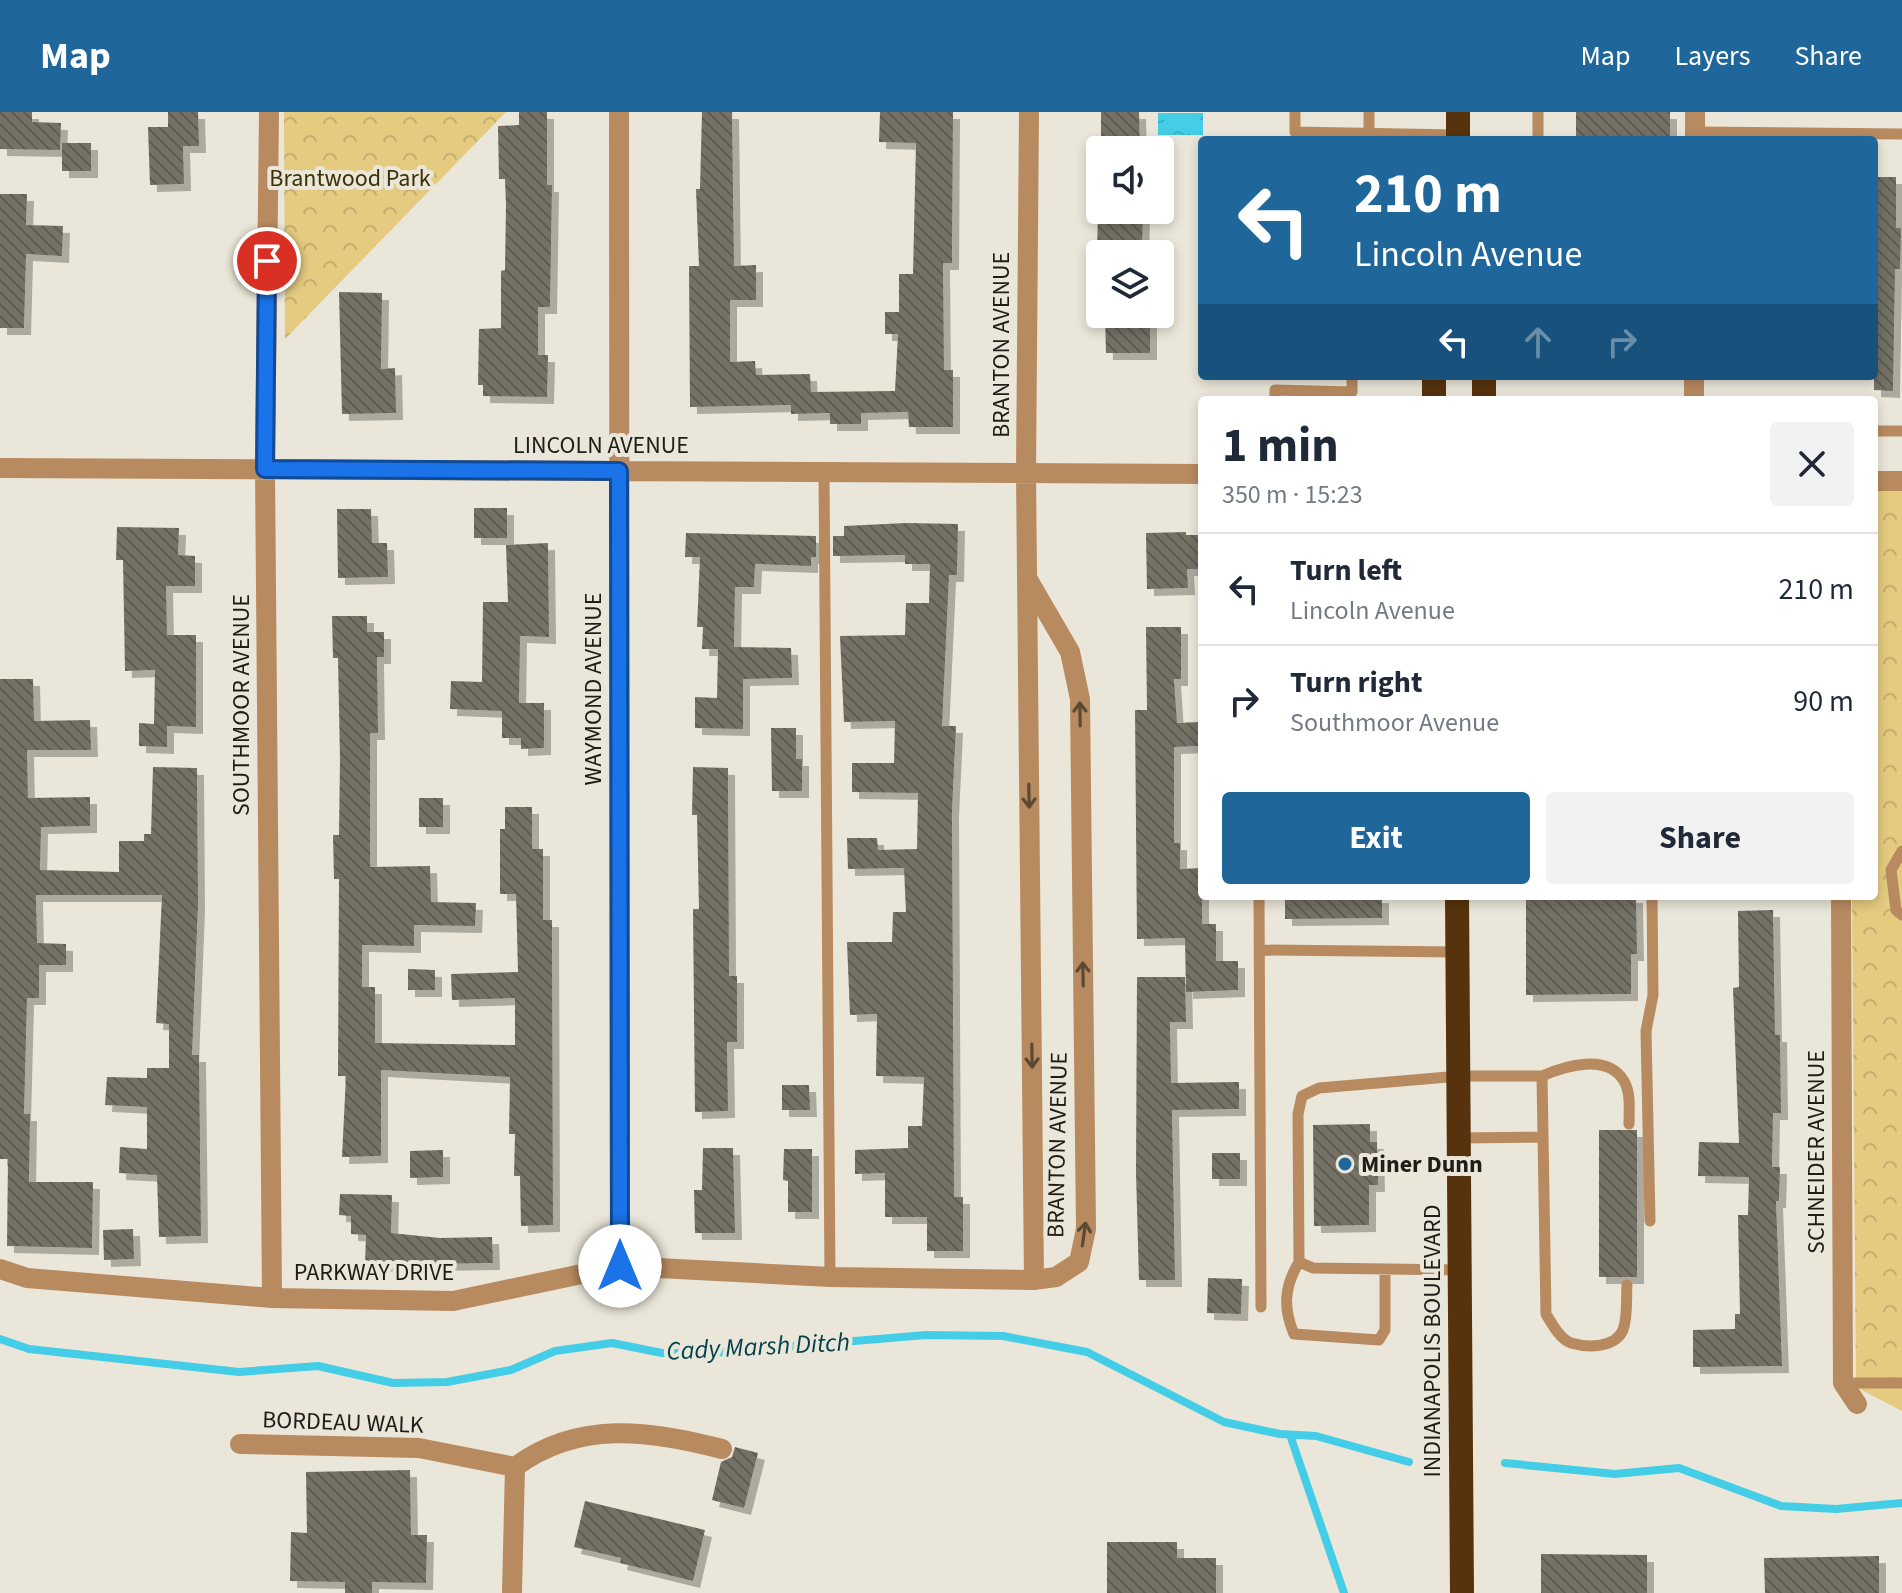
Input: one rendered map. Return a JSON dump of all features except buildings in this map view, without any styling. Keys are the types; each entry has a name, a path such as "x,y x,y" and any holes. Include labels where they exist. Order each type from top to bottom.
{"highway":[{"name":"INDIANAPOLIS BOULEVARD","path":"1457,900 1462,1593"}],"street":[{"name":"SOUTHMOOR AVENUE","path":"269,112 265,469 272,1298"},
{"name":"WAYMOND AVENUE","path":"619,112 620,1266"},
{"name":"BRANTON AVENUE","path":"1027,578 1070,652 1080,699 1086,1183 1086,1229 1079,1262 1056,1277 1034,1280 1027,578 1026,473 1029,112"},
{"name":"LINCOLN AVENUE","path":"0,468 1198,474"},
{"path":"1878,481 1902,481"},
{"name":"SCHNEIDER AVENUE","path":"1841,900 1843,1383"},
{"name":"PARKWAY DRIVE","path":"0,1269 27,1278 272,1298 453,1301 620,1266 830,1277 1034,1280"},
{"path":"1843,1383 1857,1404"},
{"path":"512,1593 515,1467 552,1443 584,1436 666,1435 722,1449"},
{"name":"BORDEAU WALK","path":"240,1444 419,1448 515,1467"}],"lane":[{"path":"1295,112 1295,132 1458,129"},
{"path":"1369,112 1369,132"},
{"path":"1538,112 1538,136"},
{"path":"1695,128 1902,134"},
{"path":"1275,396 1275,390 1352,392 1352,380"},
{"path":"1878,431 1902,431"},
{"path":"824,472 830,1277"},
{"path":"1902,851 1891,870 1896,910 1902,915"},
{"path":"1259,900 1261,1307"},
{"path":"1650,1221 1646,1031 1653,995 1652,900"},
{"path":"1259,950 1457,952"},
{"path":"1385,1269 1385,1330 1379,1340 1294,1334 1285,1313 1288,1281 1299,1262 1298,1143 1302,1096 1319,1088 1460,1076 1542,1076 1563,1067 1585,1064 1611,1068 1623,1080 1629,1097 1629,1124"},
{"path":"1542,1076 1546,1314 1555,1329 1570,1343 1605,1345 1616,1339 1624,1329 1627,1285"},
{"path":"1460,1138 1543,1137"},
{"path":"1299,1262 1313,1268 1460,1270"},
{"path":"1843,1383 1902,1383"}],"green space":[{"name":"Brantwood Park","path":"284,112 506,112 285,339"},
{"path":"1878,491 1902,491 1902,1411 1856,1387 1852,900 1878,900"}],"water":[{"path":"1158,113 1203,113 1203,135 1158,135"}],"waterway":[{"name":"Cady Marsh Ditch","path":"0,1339 29,1349 239,1372 318,1366 393,1383 447,1382 511,1370 555,1351 612,1343 662,1353 712,1353 926,1335 1003,1336 1087,1352 1224,1422 1280,1434 1316,1436 1409,1462"},
{"path":"1290,1435 1344,1593"},
{"name":"Cady Marsh Ditch","path":"1505,1463 1615,1474 1679,1468 1781,1506 1836,1509 1902,1503"}],"place":[{"name":"Miner Dunn","path":"1345,1164"}],"route":[{"path":"267,261 265,469 619,471 620,1266"}]}
